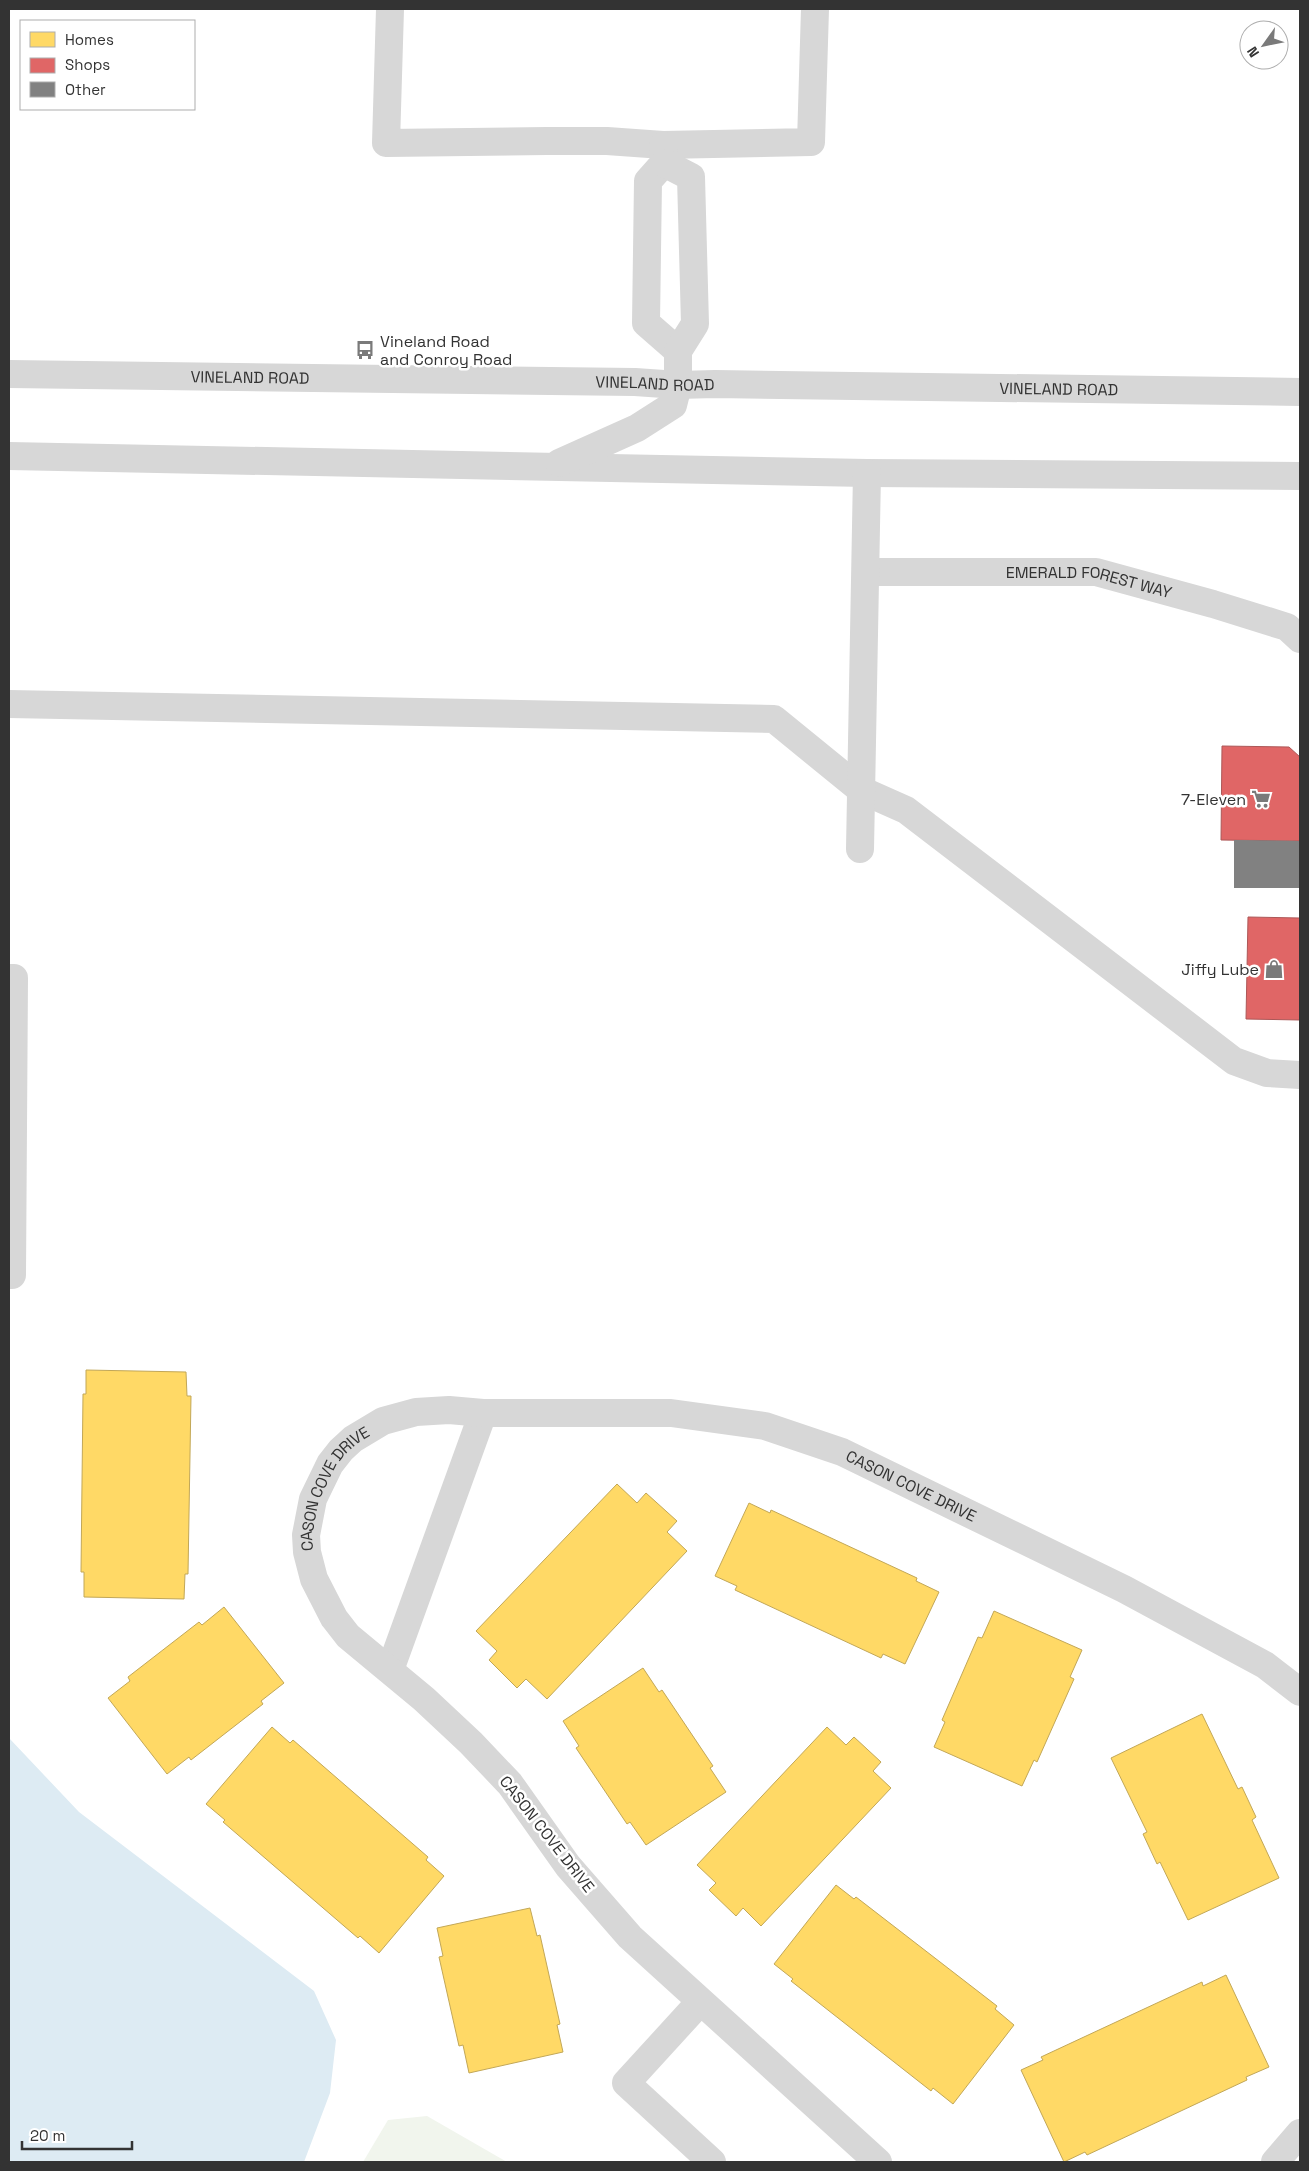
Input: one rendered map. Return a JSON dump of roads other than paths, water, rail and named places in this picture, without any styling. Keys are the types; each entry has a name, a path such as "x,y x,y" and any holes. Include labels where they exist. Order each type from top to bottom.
{"street":[{"path":"390,9 386,143 587,141 664,154 810,142 815,9"},
{"path":"664,154 648,181 646,323 678,351"},
{"path":"551,467 637,428 673,405 678,386 678,351 696,324 691,177 664,154"},
{"name":"VINELAND ROAD","path":"9,374 636,382 678,386 715,384 1300,392"},
{"path":"9,456 867,473 1300,476"},
{"path":"860,849 867,473"},
{"name":"EMERALD FOREST WAY","path":"866,572 1096,572 1213,604 1287,627 1300,639"},
{"path":"9,704 774,719 861,790 906,810 1234,1062 1267,1073 1300,1075"},
{"path":"9,978 14,978 12,1275 9,1275"},
{"name":"CASON COVE DRIVE","path":"878,2162 630,1937 568,1866 510,1784 471,1743 424,1699 348,1636 334,1618 314,1579 307,1552 306,1535 313,1499 330,1464 341,1450 353,1438 382,1421 416,1412 449,1410 483,1413 671,1413 765,1426 842,1452 1124,1589 1265,1665 1300,1692"},
{"path":"390,1670 483,1413"},
{"path":"700,2002 626,2083 712,2162"},
{"path":"1275,2162 1300,2133"}],"place":[{"name":"Vineland Road and Conroy Road","path":"365,350"},
{"name":"7-Eleven","path":"1261,799"},
{"name":"Jiffy Lube","path":"1274,969"}]}
